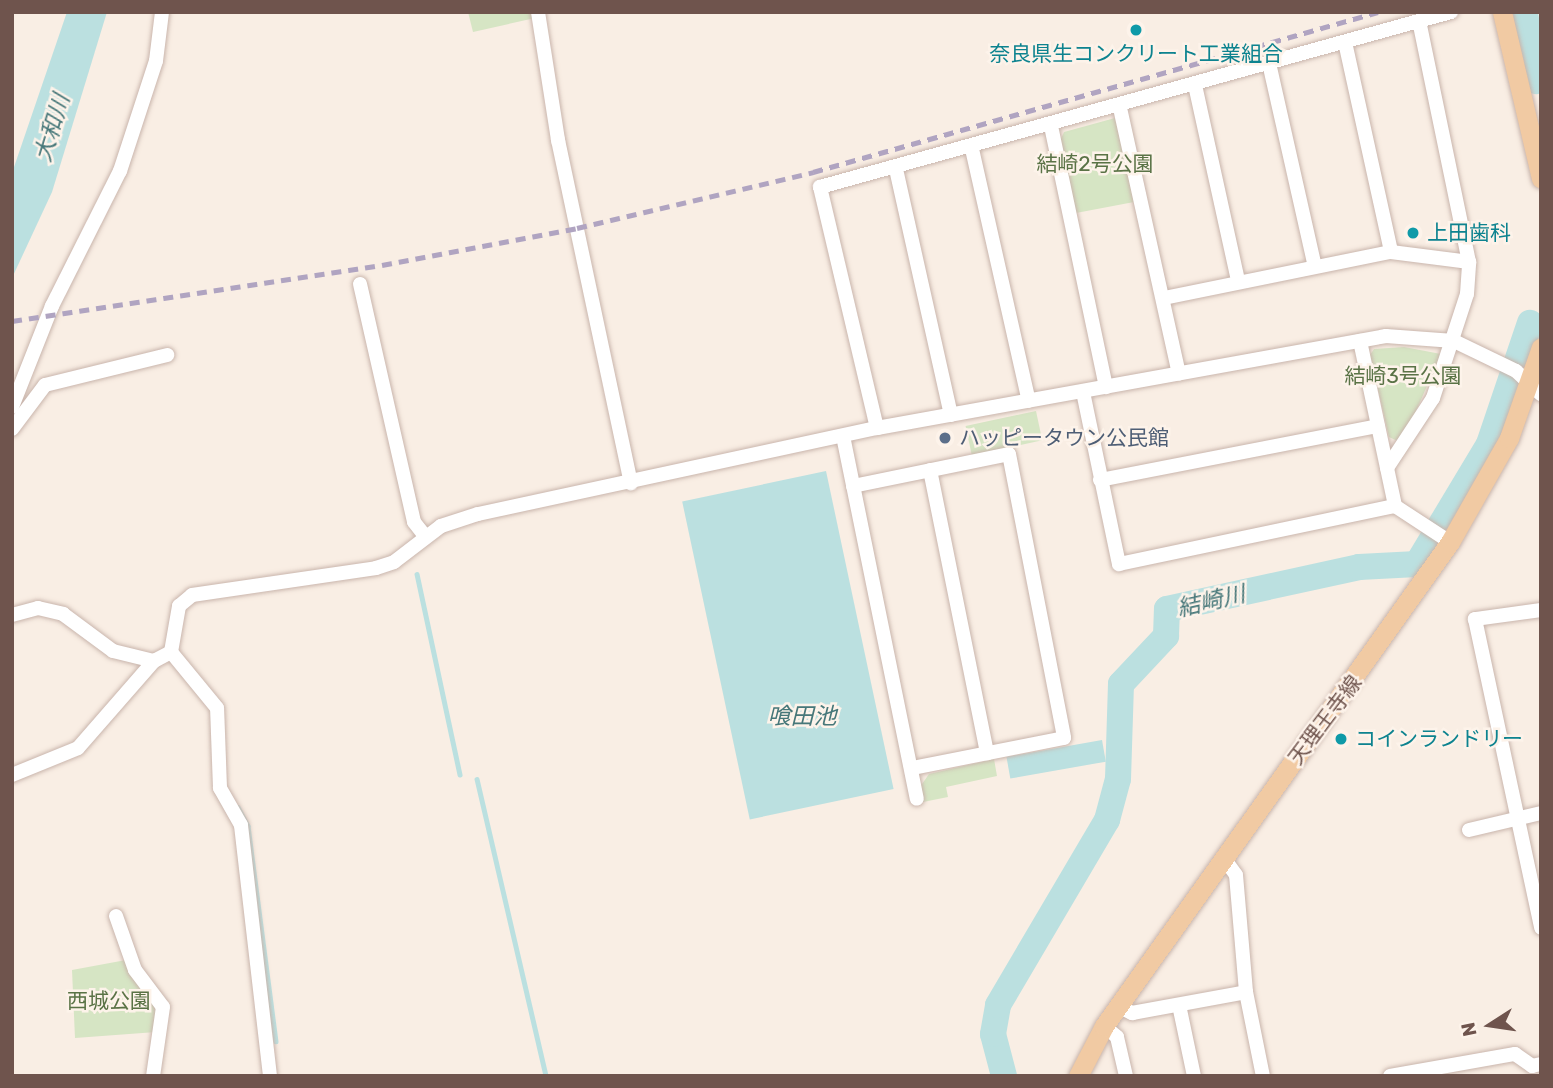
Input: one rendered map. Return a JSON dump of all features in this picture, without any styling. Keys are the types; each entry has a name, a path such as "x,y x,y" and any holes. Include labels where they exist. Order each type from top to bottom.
{"main road":[{"path":"1502,12 1541,178"},
{"name":"天理王寺線","path":"1078,1076 1118,1006 1450,542 1535,389 1541,347"}],"street":[{"path":"12,407 52,306 120,171 156,61 162,12"},
{"path":"538,12 558,140 631,483"},
{"path":"877,428 820,187 1120,108 1451,12"},
{"path":"1387,468 1433,398 1454,341 1469,262 1419,21"},
{"path":"1345,42 1391,252"},
{"path":"1269,63 1314,263"},
{"path":"1195,85 1238,281"},
{"path":"1120,108 1179,374"},
{"path":"1051,126 1106,387"},
{"path":"972,149 1029,401"},
{"path":"896,169 951,415"},
{"path":"1164,298 1314,263 1391,252 1469,262"},
{"path":"360,284 414,522 425,536"},
{"path":"270,1076 241,825 220,789 217,708 171,652 179,606 192,595 376,568 394,562 425,536 478,514 877,428 1360,341 1413,334 1454,341 1535,389"},
{"path":"1360,341 1395,506 1450,542"},
{"path":"12,429 45,385 167,355"},
{"path":"1083,392 1119,564 1395,506"},
{"path":"1100,480 1378,426"},
{"path":"843,436 912,768 916,799"},
{"path":"853,486 1009,454 1064,738 912,768"},
{"path":"930,470 987,753"},
{"path":"12,615 38,608 63,614 113,652 153,661"},
{"path":"1541,610 1475,619 1541,928"},
{"path":"12,775 78,748 153,661 171,652"},
{"path":"1469,830 1541,813"},
{"path":"1223,856 1236,875 1246,992 1263,1076"},
{"path":"116,916 135,970 163,1007 153,1076"},
{"path":"1118,1006 1132,1013 1246,992"},
{"path":"1179,1005 1194,1076"},
{"path":"1104,1027 1117,1037 1126,1076"},
{"path":"1390,1076 1515,1054 1536,1069"}],"green space":[{"path":"468,12 534,12 535,18 473,32"},
{"name":"結崎2号公園","path":"1115,118 1134,202 1076,213 1060,141 1064,132"},
{"name":"結崎3号公園","path":"1404,347 1441,354 1402,443 1389,437 1370,355 1374,349"},
{"path":"1036,411 1042,440 972,455 966,426"},
{"path":"994,759 997,776 946,787 948,797 923,802 920,787 929,774"},
{"name":"西城公園","path":"126,960 160,1012 156,1032 75,1038 72,970"}],"water":[{"name":"大和川","path":"67,12 107,12 52,192 12,278 12,173"},
{"name":"喰田池","path":"826,471 894,789 750,819 682,502"},
{"path":"1102,740 1106,762 1010,779 1006,757"}],"waterway":[{"name":"結崎川","path":"1525,13 1536,81"},
{"name":"結崎川","path":"1004,1076 993,1034 998,1005 1107,820 1118,779 1121,684 1166,636 1167,609 1359,567 1417,564 1489,444 1530,323"},
{"path":"417,574 460,774"},
{"path":"477,779 546,1076"},
{"path":"238,807 248,826 276,1041"}],"railway":[{"path":"12,321 382,265 577,228 813,172 1378,12"}],"place":[{"name":"奈良県生コンクリート工業組合","path":"1136,30"},
{"name":"上田歯科","path":"1413,233"},
{"name":"ハッピータウン公民館","path":"945,438"},
{"name":"コインランドリー","path":"1341,739"}]}
